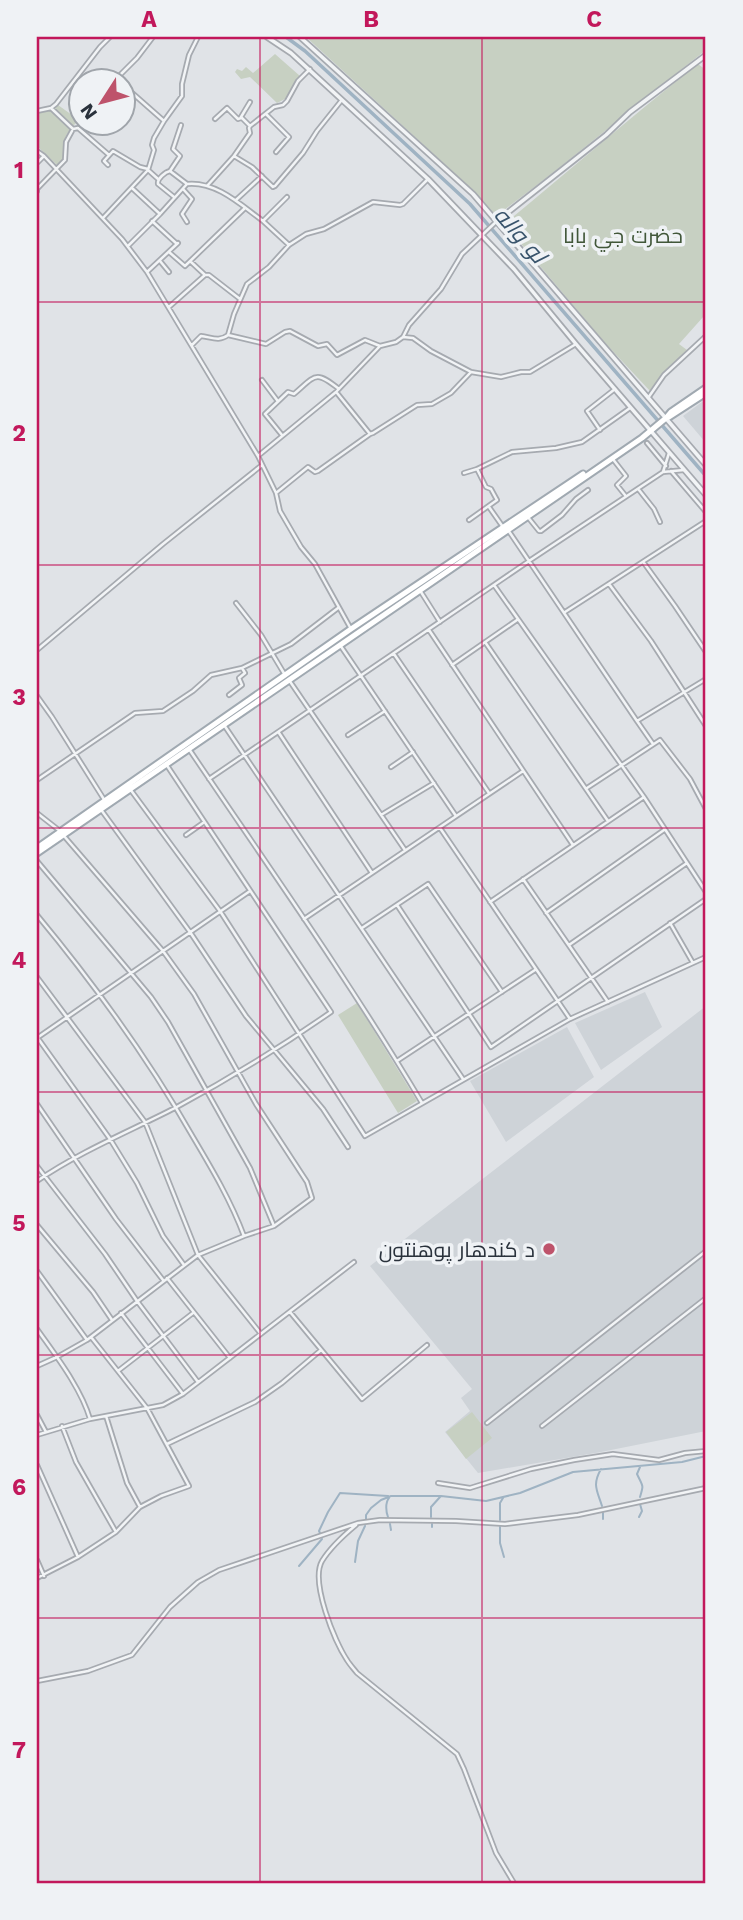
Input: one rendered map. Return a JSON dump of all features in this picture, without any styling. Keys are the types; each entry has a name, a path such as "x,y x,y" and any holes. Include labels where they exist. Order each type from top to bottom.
{"main road":[{"path":"505,528 612,458 651,431 671,412 706,390"},
{"path":"37,851 105,801 340,644 640,435 651,431"},
{"path":"62,833 166,764 179,751 189,749 223,725 351,629 418,588"}],"street":[{"path":"37,111 51,108 110,37"},
{"path":"129,66 153,37"},
{"path":"103,218 148,170 154,150 154,138 182,96 189,55 198,37"},
{"path":"267,37 310,69 341,101 428,179 482,234 706,495"},
{"path":"300,37 472,194 664,420 706,465"},
{"path":"258,456 337,391 380,346 396,342 403,337 409,325 441,289 462,254 482,234 606,135 630,112 706,55"},
{"path":"250,126 287,101 310,69"},
{"path":"136,96 164,121"},
{"path":"234,156 274,187 341,101"},
{"path":"242,118 250,102"},
{"path":"51,108 66,123"},
{"path":"207,186 250,133 250,126 227,108 215,119"},
{"path":"266,114 289,137 276,152"},
{"path":"159,180 170,171 180,156 173,149 181,125"},
{"path":"37,191 65,160 65,142 69,136"},
{"path":"87,136 109,155"},
{"path":"37,150 103,218 148,272 258,456 276,493 280,511 301,547 315,564 351,629"},
{"path":"108,165 104,161 113,151 148,170 159,180 158,184 174,197"},
{"path":"37,163 44,156"},
{"path":"170,171 187,184 207,186 236,200 289,245"},
{"path":"236,200 262,176"},
{"path":"192,345 201,337 215,339 228,335 247,284 269,267 289,245 373,202 403,204 428,179"},
{"path":"128,246 187,184"},
{"path":"132,188 160,214"},
{"path":"183,189 192,199 182,214 187,222"},
{"path":"263,221 287,197"},
{"path":"169,252 183,266 244,208"},
{"path":"148,272 177,244 152,221"},
{"path":"160,261 169,272"},
{"path":"190,261 205,275 209,275 241,299"},
{"path":"169,307 205,275"},
{"path":"228,335 266,344 290,331 318,346 328,345 337,355 365,340 380,346"},
{"path":"648,398 664,375 706,336"},
{"path":"403,337 413,338 431,351 471,372 501,377 530,372 576,344"},
{"path":"276,493 308,467 318,471 417,405 432,404 444,398 471,372"},
{"path":"283,436 265,415 288,392 295,394 310,380 319,376 325,378 337,391 370,434"},
{"path":"262,380 278,400"},
{"path":"600,429 587,411 615,389"},
{"path":"464,473 512,452 556,448 582,442 630,407"},
{"path":"647,443 666,466"},
{"path":"663,472 669,453"},
{"path":"612,458 626,476 617,485 626,496"},
{"path":"37,650 262,465"},
{"path":"469,520 497,500 491,489 486,487 477,469"},
{"path":"209,779 626,496 663,472 684,470"},
{"path":"671,471 706,512"},
{"path":"639,488 660,522"},
{"path":"527,516 541,531 588,490"},
{"path":"489,506 565,612 653,744"},
{"path":"565,612 706,521"},
{"path":"643,562 706,652"},
{"path":"610,584 706,726"},
{"path":"494,585 644,797 706,892"},
{"path":"418,588 440,622"},
{"path":"236,603 261,635 287,678 405,850"},
{"path":"37,780 135,713 163,710 211,675 256,663 291,644 340,607"},
{"path":"452,665 517,620"},
{"path":"428,629 573,845"},
{"path":"485,642 608,821"},
{"path":"340,644 456,816"},
{"path":"393,653 489,793"},
{"path":"229,695 242,685 239,678 245,673 242,668"},
{"path":"637,721 706,679"},
{"path":"37,696 105,801"},
{"path":"348,735 385,711"},
{"path":"223,725 463,1079"},
{"path":"278,732 372,873"},
{"path":"586,789 658,740 690,779 706,809"},
{"path":"189,749 304,919 422,1103"},
{"path":"391,767 413,752"},
{"path":"37,1181 73,1158 176,1107 275,1051 331,1012 166,764"},
{"path":"304,919 523,771"},
{"path":"381,815 434,783"},
{"path":"130,789 220,912 365,1136 570,1019 706,957"},
{"path":"490,902 644,797"},
{"path":"101,809 190,932 246,1017 323,1110 348,1147"},
{"path":"37,813 62,833 163,951 194,994 237,1072 307,1182 313,1198 274,1226 198,1255 89,1338 37,1366"},
{"path":"186,835 204,822"},
{"path":"439,827 570,1019"},
{"path":"546,913 665,829"},
{"path":"37,861 151,997 168,1022 250,1168 274,1226"},
{"path":"569,945 687,863"},
{"path":"523,879 608,1002"},
{"path":"362,928 428,884 502,992"},
{"path":"184,1265 163,1236 137,1183 110,1139 37,1038 251,891"},
{"path":"397,905 491,1047 706,899"},
{"path":"37,915 100,994 176,1107 223,1188 244,1236"},
{"path":"670,923 693,963"},
{"path":"397,1061 536,970"},
{"path":"37,977 145,1122 198,1255 261,1334"},
{"path":"37,1104 127,1235 230,1358"},
{"path":"37,1166 198,1382"},
{"path":"37,1226 93,1292 112,1320"},
{"path":"486,1423 706,1251"},
{"path":"37,1435 90,1419 163,1405 183,1394 355,1262"},
{"path":"37,1271 147,1408 189,1486 140,1507 116,1532 78,1557 37,1578"},
{"path":"542,1426 706,1298"},
{"path":"118,1371 194,1312"},
{"path":"290,1312 362,1399 427,1345"},
{"path":"121,1313 183,1394"},
{"path":"37,1329 57,1357 86,1407 90,1419"},
{"path":"167,1444 255,1402 321,1350"},
{"path":"37,1415 46,1432"},
{"path":"106,1416 127,1483 140,1507"},
{"path":"62,1426 76,1462 116,1532"},
{"path":"438,1483 470,1488 531,1469 600,1456 613,1454 659,1460 706,1451"},
{"path":"37,1465 78,1557"},
{"path":"37,1681 88,1671 132,1655 170,1607 198,1583 219,1570 358,1523 430,1520 505,1524 578,1516 706,1488"},
{"path":"358,1523 320,1563 321,1600 346,1660 357,1673 457,1754 496,1853 514,1883"},
{"path":"37,1560 44,1576"}],"shaded area":[{"path":"706,399 706,443 683,416"},
{"path":"645,992 662,1027 601,1070 575,1023"},
{"name":"د کندهار پوهنتون","path":"706,1006 706,1431 478,1473 445,1432 470,1411 461,1398 472,1389 370,1266"},
{"path":"567,1027 594,1077 506,1142 470,1081"}],"green space":[{"path":"306,37 706,37 706,50 496,216 474,191"},
{"path":"275,54 300,76 285,99 277,103 250,77 241,79 235,72 246,67 253,73"},
{"name":"حضرت جي بابا","path":"698,64 706,70 706,316 679,344 687,350 662,374 650,391 606,344 506,226 508,221"},
{"path":"58,105 66,111 64,160 57,165 37,146 37,113 42,108 50,111"},
{"path":"357,1003 417,1101 398,1113 338,1015"},
{"path":"472,1412 492,1438 466,1459 446,1432"}],"waterway":[{"name":"لو واله","path":"286,37 305,51 470,204 706,476"},
{"path":"366,1519 371,1508 391,1496 441,1496 486,1501 520,1493 573,1472 682,1462 706,1456"},
{"path":"640,1467 637,1474 642,1485 640,1497"},
{"path":"601,1469 596,1484 602,1506"},
{"path":"320,1533 328,1512 340,1493 388,1496"},
{"path":"431,1517 431,1507 440,1497"},
{"path":"388,1517 386,1508 389,1498"},
{"path":"500,1520 500,1503 503,1498"},
{"path":"639,1517 642,1511 640,1504"},
{"path":"603,1513 603,1519"},
{"path":"390,1524 391,1530"},
{"path":"355,1562 358,1541 365,1526"},
{"path":"500,1527 500,1543 504,1557"},
{"path":"299,1566 322,1539"}],"place":[{"name":"د کندهار پوهنتون","path":"549,1249"}]}
